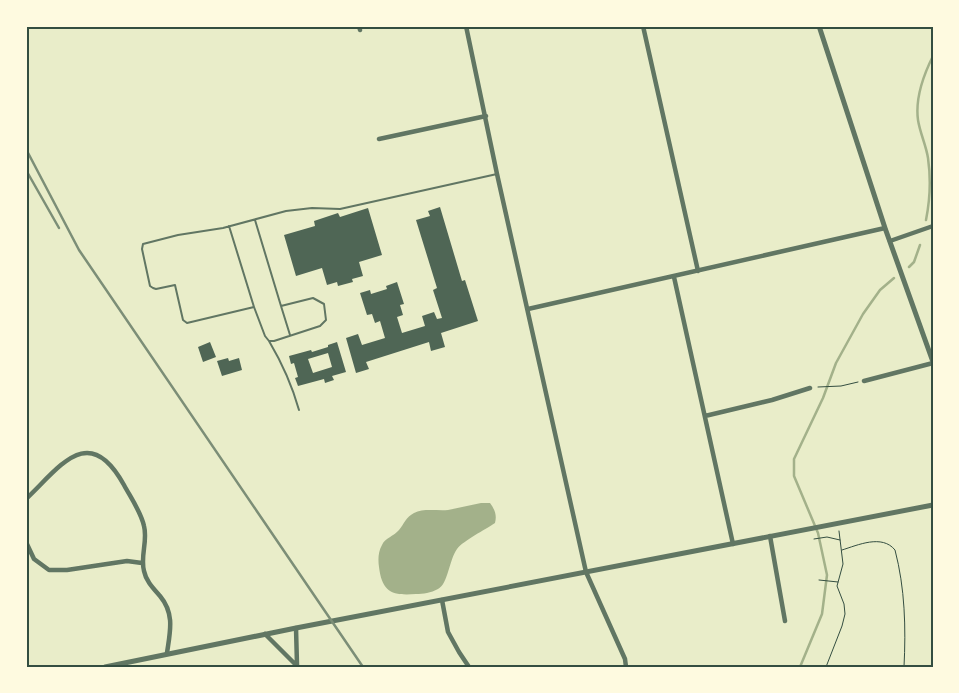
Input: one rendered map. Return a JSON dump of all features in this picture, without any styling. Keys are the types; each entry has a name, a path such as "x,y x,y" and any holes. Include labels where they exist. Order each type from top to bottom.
{"street":[{"path":"466,26 586,572 625,659 626,667"},
{"path":"643,26 698,271"},
{"path":"819,26 885,228 933,362 864,381"},
{"path":"380,139 486,116"},
{"path":"890,241 933,226"},
{"path":"528,309 885,228"},
{"path":"674,277 733,544"},
{"path":"705,416 772,400 810,388"},
{"path":"26,498 60,464 70,457 84,453 100,456 114,468 144,523 146,533 142,563 144,572 169,611 171,627 167,653"},
{"path":"105,667 167,653 933,504"},
{"path":"770,536 785,621"},
{"path":"26,542 34,559 50,570 67,570 127,561 142,563"},
{"path":"442,600 448,632 469,667"},
{"path":"296,628 297,666"},
{"path":"265,634 297,666"}],"lane":[{"path":"254,307 187,322 181,317 175,285 156,288 150,286 142,250 143,244 178,235 229,226 286,211 340,209 497,174"},
{"path":"254,220 290,336"},
{"path":"229,226 265,336 281,360 299,410"},
{"path":"269,340 274,341 320,326 326,320 324,304 313,298 281,306"}],"path":[{"path":"821,386 841,386 864,381"},
{"path":"826,667 845,614 844,604 838,589 838,582 843,569 841,540 837,523"},
{"path":"814,539 824,537 841,540"},
{"path":"842,550 871,541 891,546 895,550 904,609 906,641 904,667"},
{"path":"818,580 838,582"}],"shaded area":[{"path":"490,503 496,517 495,523 457,549 444,582 438,589 421,594 401,594 390,591 386,587 380,575 378,559 380,550 383,543 399,530 409,516 422,511 448,510"}],"building":[{"path":"440,207 462,281 465,280 478,321 441,333 445,347 431,351 429,342 366,362 369,369 356,373 346,338 358,334 362,345 385,338 380,321 375,323 372,314 367,315 360,293 370,290 371,294 387,289 386,286 397,282 404,304 400,305 403,315 397,317 402,333 425,326 422,316 434,312 437,319 442,318 433,290 437,288 416,220 430,216 428,211"},
{"path":"368,208 382,255 359,262 363,276 352,279 353,282 338,286 337,282 327,285 322,268 296,276 284,235 315,226 314,221 338,213 340,217"},
{"path":"210,342 216,357 203,362 198,347"},
{"path":"337,342 346,372 332,376 334,380 325,383 324,379 298,386 295,378 298,377 294,363 291,364 289,356 311,350 312,352 328,347 328,345","holes":["328,353 332,367 313,373 308,359"]},
{"path":"228,358 229,361 239,358 242,370 222,376 217,361"}],"waterway":[{"path":"926,220 930,174 917,112 923,79 933,56"},
{"path":"909,267 914,262 920,245"},
{"path":"800,667 822,614 827,575 818,533 794,476 794,459 823,398 836,363 863,314 880,290 894,278"}],"railway":[{"path":"26,149 79,250 363,667"},
{"path":"26,170 59,228"}]}
